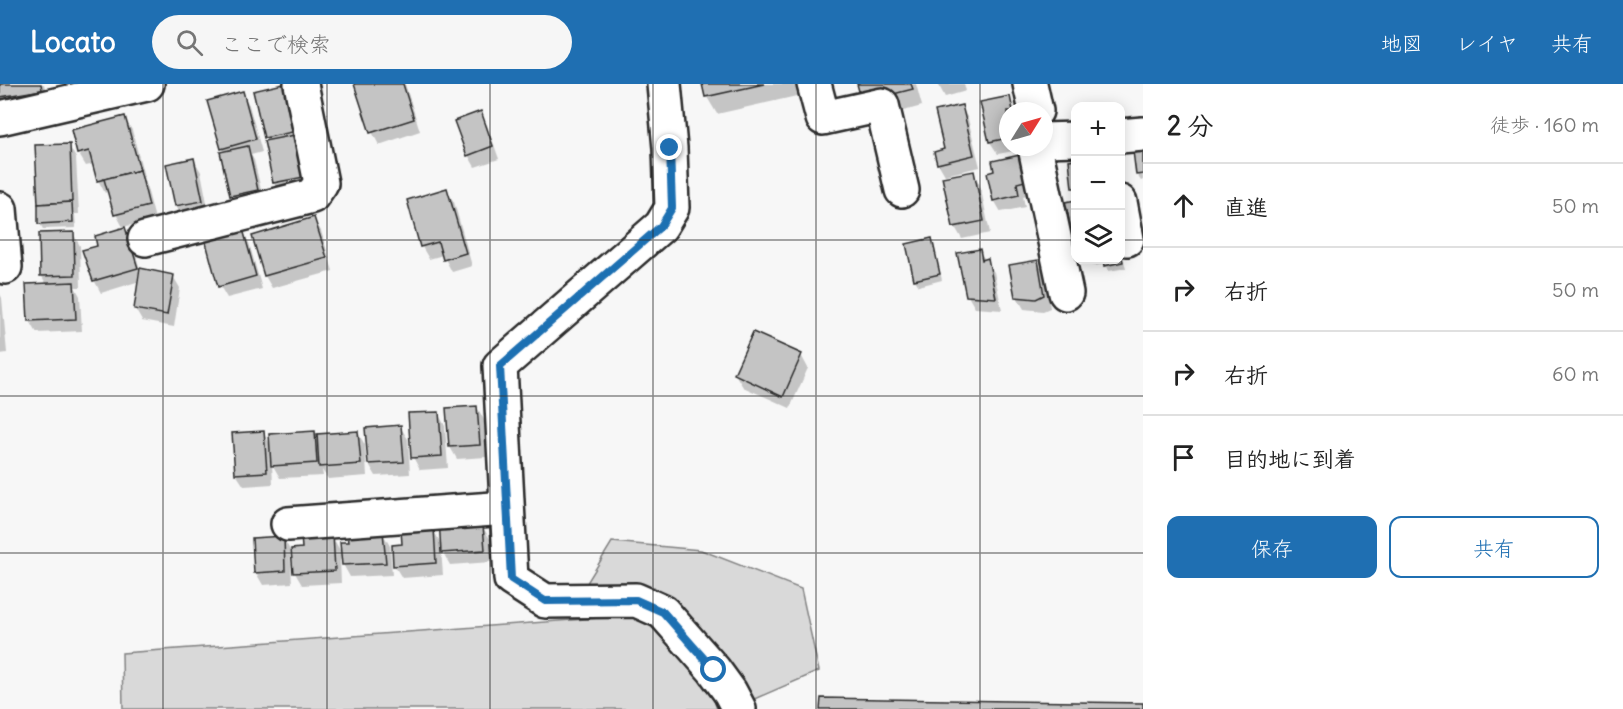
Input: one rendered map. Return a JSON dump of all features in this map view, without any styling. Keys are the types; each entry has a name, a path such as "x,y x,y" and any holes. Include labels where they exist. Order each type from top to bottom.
{"street":[{"path":"0,118 147,84"},
{"path":"144,239 312,196 321,183 301,84"},
{"path":"664,84 670,148 672,208 661,226 500,366 511,579 545,601 636,600 663,612 714,670 739,709"},
{"path":"814,84 824,118 882,105 902,190"},
{"path":"1030,84 1034,102"},
{"path":"1125,136 1143,134"},
{"path":"1053,139 1071,138"},
{"path":"1037,156 1066,293"},
{"path":"0,209 5,267"},
{"path":"1122,210 1127,239"},
{"path":"288,524 507,508"}],"shaded area":[{"path":"612,542 701,550 801,589 819,671 752,700 695,626 654,587 585,586"},
{"path":"640,615 710,689 717,709 123,709 122,653"}],"building":[{"path":"0,84 41,84 42,90 0,97"},
{"path":"283,84 290,89 297,131 264,138 253,91"},
{"path":"354,84 403,84 414,119 370,133"},
{"path":"702,84 764,84 705,97"},
{"path":"857,84 911,84 913,89 862,102"},
{"path":"243,91 256,139 221,149 207,101"},
{"path":"1010,96 1011,102 999,102 999,140 989,142 980,102"},
{"path":"962,105 974,155 937,164 934,152 944,149 935,111"},
{"path":"481,111 493,146 467,156 454,121"},
{"path":"125,116 140,170 97,181 89,151 77,154 71,130"},
{"path":"300,134 309,176 273,183 264,141"},
{"path":"1143,142 1143,174 1136,175 1132,143"},
{"path":"70,144 72,202 38,204 35,145"},
{"path":"248,146 258,190 230,196 220,152"},
{"path":"1020,156 1025,181 1017,183 1019,195 993,201 987,173 994,171 992,161"},
{"path":"194,158 203,201 175,206 166,164"},
{"path":"140,170 149,206 114,215 104,179"},
{"path":"974,171 984,221 953,227 942,177"},
{"path":"447,188 466,253 443,260 438,242 420,247 407,200"},
{"path":"1071,201 1071,230 1065,202"},
{"path":"72,202 73,222 38,224 38,204"},
{"path":"314,217 327,258 264,276 252,236"},
{"path":"125,227 138,268 93,281 82,250 97,246 95,236"},
{"path":"243,229 256,276 218,287 205,239"},
{"path":"74,232 75,275 40,276 39,233"},
{"path":"932,238 940,274 914,280 906,244"},
{"path":"980,249 982,260 988,258 996,298 966,296 957,253"},
{"path":"1038,260 1044,295 1036,299 1015,297 1009,265"},
{"path":"140,268 174,275 167,315 134,309"},
{"path":"74,282 76,319 28,321 26,284"},
{"path":"753,332 802,354 783,397 734,374"},
{"path":"477,406 480,445 449,447 446,408"},
{"path":"439,412 442,456 411,458 408,413"},
{"path":"401,425 404,462 368,464 365,428"},
{"path":"264,431 267,472 235,474 232,433"},
{"path":"315,431 317,463 271,466 269,434"},
{"path":"358,431 361,464 319,467 317,434"},
{"path":"439,517 483,525 485,550 441,553"},
{"path":"434,528 436,563 393,566 392,545 402,544 401,530"},
{"path":"383,532 386,563 342,565 340,542 349,542 348,534"},
{"path":"333,534 335,571 293,573 291,549 302,548 301,536"},
{"path":"284,536 285,571 254,573 252,538"},
{"path":"821,698 1143,703 1143,709 820,709"}],"route":[{"path":"670,148 672,208 661,226 500,366 511,579 545,601 636,600 663,612 714,670"}]}
